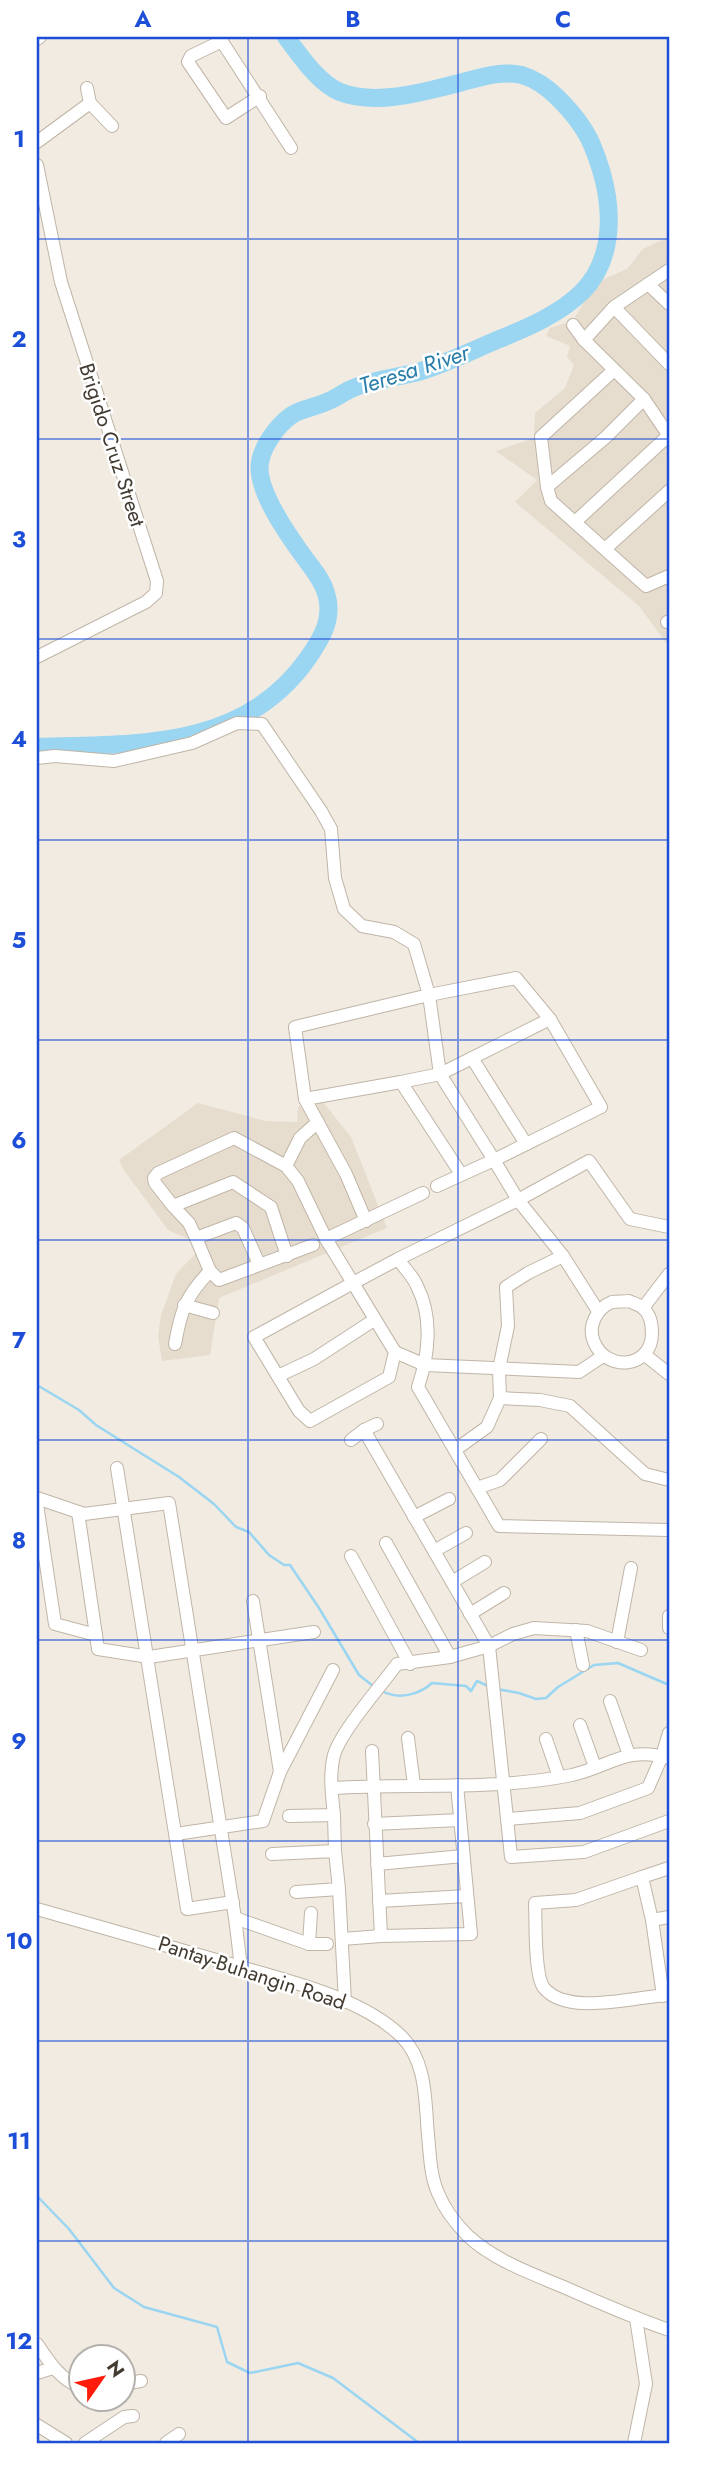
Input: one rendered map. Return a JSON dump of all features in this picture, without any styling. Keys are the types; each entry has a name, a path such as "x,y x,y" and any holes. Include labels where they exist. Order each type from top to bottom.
{"street":[{"path":"260,96 226,118 188,62 191,56 220,39 260,96 291,148"},
{"path":"88,88 90,103 112,125"},
{"path":"37,142 90,103"},
{"name":"Brigido Cruz Street","path":"37,165 61,282 157,581 156,593 146,602 37,657"},
{"path":"584,340 614,307 669,270"},
{"path":"648,284 669,304"},
{"path":"614,307 669,365"},
{"path":"573,325 584,340 644,399 669,435 575,522"},
{"path":"614,370 541,437 547,488 551,501 646,586 669,576"},
{"path":"547,488 606,437 644,399"},
{"path":"605,549 669,491"},
{"path":"37,758 55,756 114,761 192,743 237,723 262,723 331,829 335,878 344,908 362,926 394,932 414,944 429,995 440,1074 518,1199 563,1256 598,1311"},
{"path":"366,1221 346,1174 305,1099 295,1027 429,995 516,978 550,1019 601,1107 438,1186"},
{"path":"305,1099 440,1074 550,1019"},
{"path":"472,1058 526,1144"},
{"path":"401,1082 461,1174"},
{"path":"286,1166 300,1138 318,1122"},
{"path":"313,1245 219,1280 210,1271 189,1223 155,1183 154,1178 158,1173 234,1138 286,1166 298,1181 326,1239 396,1353 425,1365 579,1372 603,1356"},
{"path":"396,1353 389,1377 310,1421 299,1410 254,1337 589,1161 631,1219 669,1227"},
{"path":"173,1206 233,1182 271,1207 287,1256"},
{"path":"326,1239 423,1193"},
{"path":"195,1238 236,1223 243,1228 259,1264"},
{"path":"455,1450 487,1427 500,1398 499,1369 508,1326 506,1287 563,1256"},
{"path":"398,1259 417,1285 428,1318 425,1365 418,1387 499,1526 669,1530"},
{"path":"175,1344 184,1305 192,1290 210,1271"},
{"path":"643,1308 669,1274"},
{"path":"629,1301 643,1308 652,1322 652,1342 645,1355 632,1362 617,1363 603,1356 593,1340 592,1326 598,1311 613,1302 629,1301"},
{"path":"184,1305 214,1313"},
{"path":"278,1376 314,1359 374,1320"},
{"path":"645,1355 669,1374"},
{"path":"500,1398 540,1400 570,1406 645,1474 669,1480"},
{"path":"351,1440 377,1424"},
{"path":"365,1430 489,1646 511,1857 584,1852 669,1822"},
{"path":"477,1488 500,1480 541,1438"},
{"path":"117,1468 187,1909 233,1902"},
{"path":"37,1498 84,1514 169,1503 241,1967"},
{"path":"414,1517 449,1499"},
{"path":"37,1504 55,1624 96,1635"},
{"path":"78,1512 98,1649 149,1657 314,1632"},
{"path":"434,1551 466,1533"},
{"path":"386,1543 450,1657"},
{"path":"351,1556 403,1664"},
{"path":"452,1582 485,1562"},
{"path":"617,1642 631,1568"},
{"path":"470,1614 503,1593"},
{"path":"253,1601 280,1772"},
{"path":"669,1616 669,1628"},
{"path":"345,2002 332,1788 335,1754 362,1710 403,1664 450,1657 489,1646 513,1634 534,1628 587,1631 641,1650"},
{"path":"576,1630 583,1665"},
{"path":"176,1834 263,1821 280,1772 333,1670"},
{"path":"610,1701 628,1755"},
{"path":"580,1725 595,1767"},
{"path":"507,1819 580,1813 648,1788 666,1757 669,1733"},
{"path":"408,1738 414,1785"},
{"path":"546,1739 559,1777"},
{"path":"372,1751 381,1936"},
{"path":"332,1788 457,1785 559,1777 635,1753 666,1757"},
{"path":"342,1939 471,1934 457,1785"},
{"path":"289,1816 334,1815"},
{"path":"374,1824 460,1820"},
{"path":"272,1854 335,1851"},
{"path":"377,1864 463,1856"},
{"path":"642,1877 666,1995 583,2004 560,2000 543,1988 538,1967 536,1903 576,1900 642,1877 669,1868"},
{"path":"296,1892 339,1889"},
{"path":"379,1901 467,1896"},
{"name":"Pantay-Buhangin Road","path":"37,1909 241,1967 345,2002 382,2022 411,2046 423,2076 432,2173 437,2191 445,2207 468,2236 508,2263 669,2330"},
{"path":"309,1944 311,1913"},
{"path":"652,1920 669,1917"},
{"path":"235,1918 309,1944 327,1944"},
{"path":"634,2443 646,2384 636,2318"},
{"path":"37,2344 66,2380"},
{"path":"37,2372 54,2368"},
{"path":"136,2382 141,2381"},
{"path":"85,2443 124,2417 133,2416"},
{"path":"37,2425 66,2443"},
{"path":"166,2443 179,2434"}],"shaded area":[{"path":"669,237 669,647 639,606 515,502 537,480 496,451 534,438 535,413 565,388 574,365 567,357 570,346 546,336 550,328 573,321 595,283 627,269 643,249"},
{"path":"319,1097 351,1137 387,1228 219,1298 210,1355 162,1361 158,1336 161,1315 176,1274 199,1250 197,1243 168,1230 119,1160 198,1103 265,1121 297,1122 298,1107"}],"waterway":[{"name":"Teresa River","path":"37,747 113,745 186,736 220,726 253,710 282,688 318,643 329,611 322,583 282,524 263,485 260,462 273,433 290,416 353,388 438,365 543,320 583,291 595,276 602,259 609,223 600,167 588,136 579,122 546,87 522,75 506,73 400,96 354,96 340,92 324,82 286,37"},
{"path":"37,1385 179,1477 214,1504 236,1527 249,1532 269,1555 284,1565 290,1565 359,1675 373,1686"},
{"path":"497,1689 536,1699 546,1698 558,1687 594,1665 618,1663 669,1685"},
{"path":"382,1691 401,1696 421,1691 432,1683 466,1686 471,1691 477,1681 488,1686"},
{"path":"37,2196 69,2229 114,2288 144,2307 217,2327 227,2362 250,2373 298,2363 333,2378 419,2443"}]}
